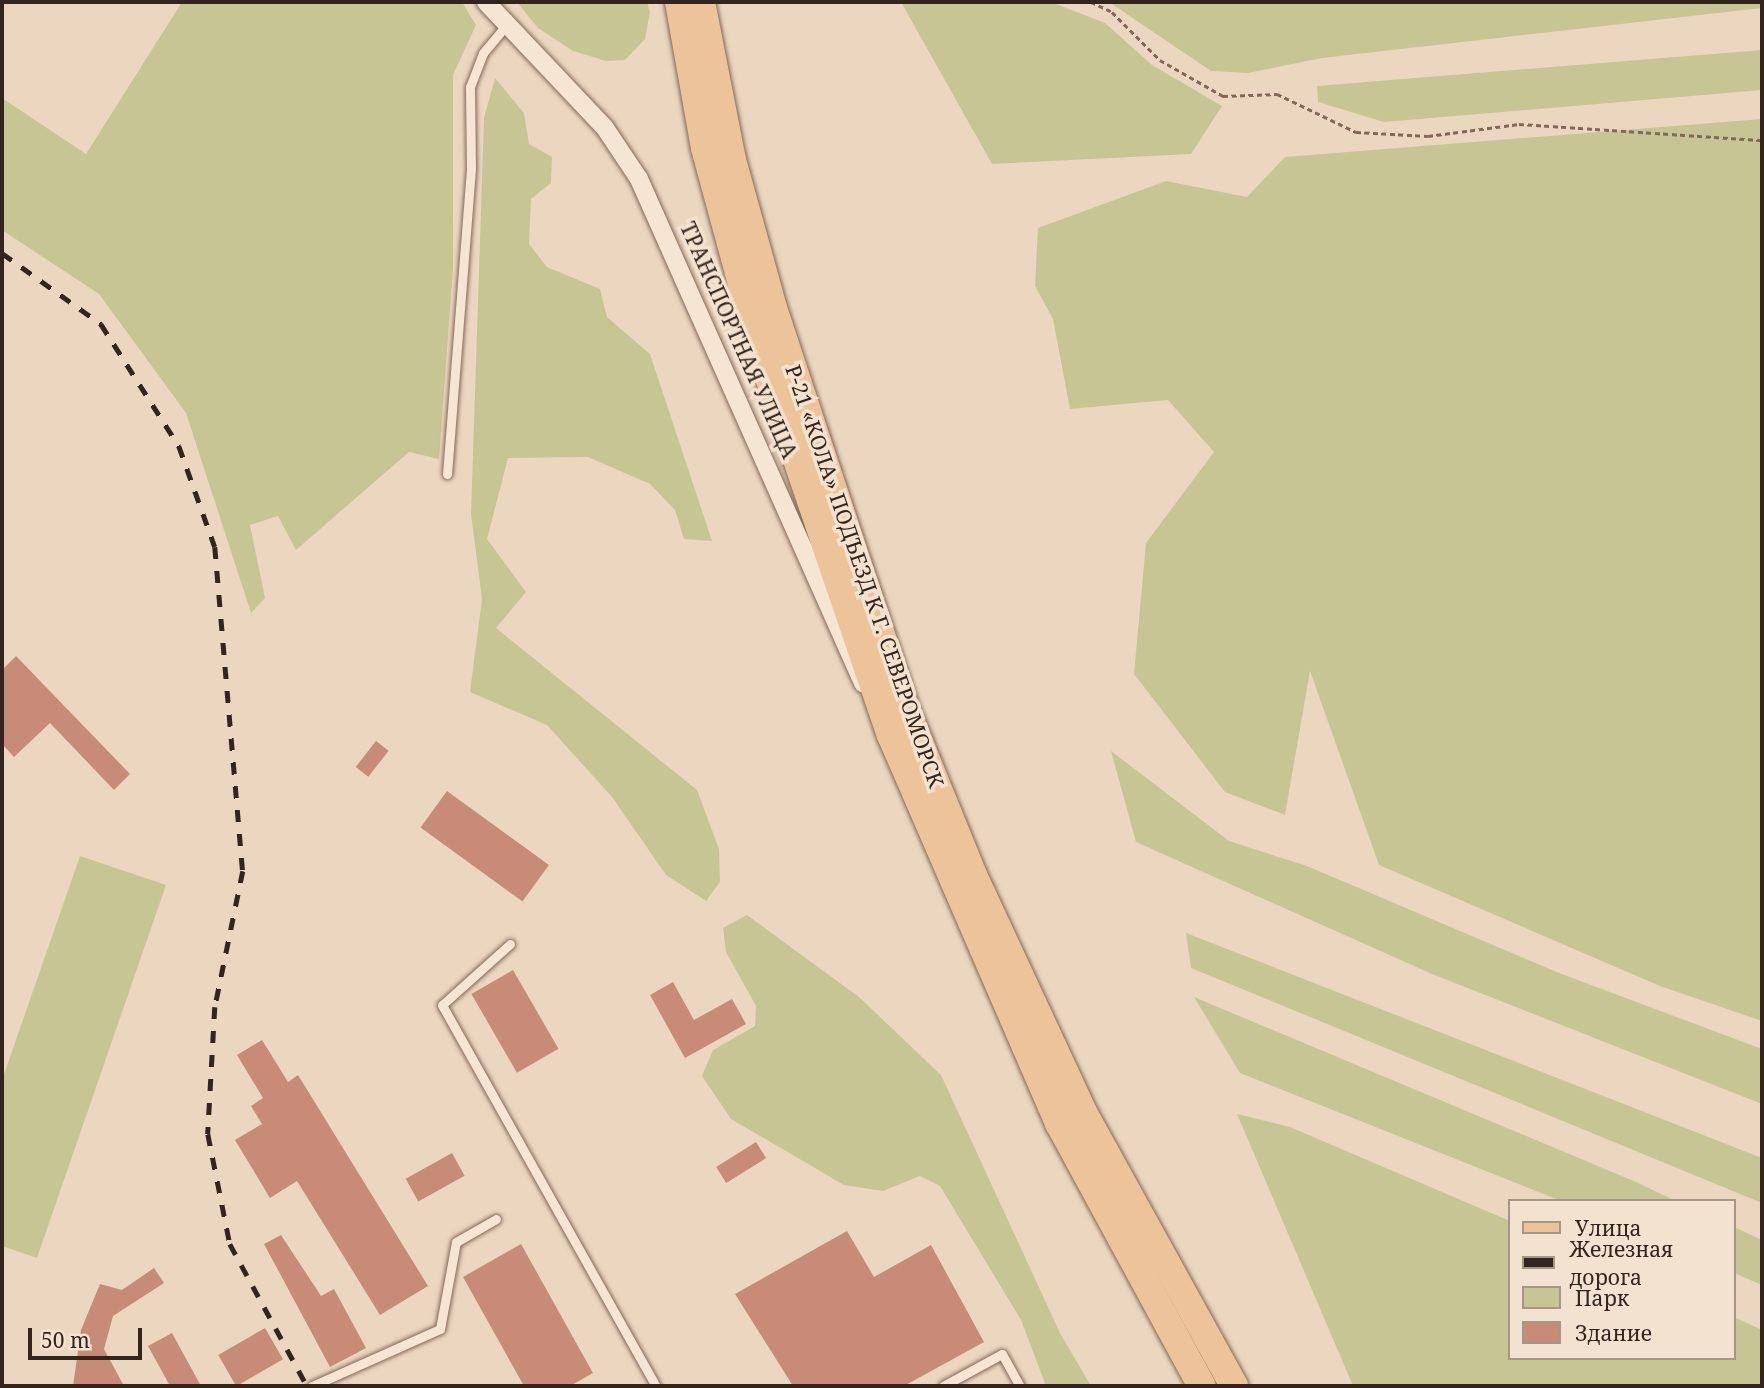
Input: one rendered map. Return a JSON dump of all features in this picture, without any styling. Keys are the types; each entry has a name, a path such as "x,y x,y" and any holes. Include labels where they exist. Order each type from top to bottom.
{"main road":[{"name":"Р-21 «КОЛА» ПОДЪЕЗД К Г. СЕВЕРОМОРСК","path":"679,2 705,148 760,351 891,735 1059,1124 1202,1386"},
{"name":"Р-21 «КОЛА» ПОДЪЕЗД К Г. СЕВЕРОМОРСК","path":"701,2 732,160 773,308 906,710 973,875 1084,1114 1234,1386"}],"street":[{"name":"ТРАНСПОРТНАЯ УЛИЦА","path":"486,2 505,27 605,128 639,179 761,442 844,650 891,735"}],"lane":[{"path":"447,474 471,169 470,87 483,53 505,27"},
{"path":"510,944 442,1005 656,1386"},
{"path":"312,1386 440,1329 456,1242 496,1219"},
{"path":"943,1386 1002,1354 1020,1386"}],"path":[{"path":"1091,2 1112,12 1160,60 1223,96 1277,94 1356,132 1428,136 1519,124 1762,140"}],"green space":[{"path":"182,2 462,2 476,25 453,75 453,268 439,459 409,452 296,550 278,516 250,525 265,598 251,613 186,413 99,294 2,230 2,98 86,154"},
{"path":"517,2 647,2 650,12 645,39 625,60 606,61 573,51 538,28"},
{"path":"901,2 1051,2 1105,23 1152,65 1222,106 1191,154 992,164"},
{"path":"1109,2 1762,2 1762,8 1322,58 1248,73 1211,71"},
{"path":"1762,50 1762,90 1384,122 1318,102 1317,86"},
{"path":"495,78 524,113 529,144 552,157 551,183 531,199 529,244 547,267 600,289 607,317 650,354 712,541 684,539 675,510 650,484 588,457 508,458 487,539 526,592 496,628 697,790 719,849 720,882 706,901 666,875 612,797 547,725 470,692 482,599 471,514 484,118"},
{"path":"1762,119 1762,1021 1660,986 1379,865 1310,671 1285,815 1225,792 1134,674 1146,543 1214,452 1168,400 1070,409 1053,319 1035,286 1038,228 1166,181 1247,197 1285,157"},
{"path":"1111,751 1229,841 1307,866 1559,973 1762,1049 1762,1104 1432,974 1136,842"},
{"path":"80,856 166,885 37,1258 2,1246 2,1080"},
{"path":"747,915 859,997 941,1075 1060,1333 1091,1386 1046,1386 1021,1320 940,1186 920,1176 883,1191 844,1185 731,1119 702,1076 713,1050 755,1026 756,1006 726,952 723,928"},
{"path":"1186,933 1762,1158 1762,1203 1191,968"},
{"path":"1194,997 1672,1199 1556,1199 1240,1073"},
{"path":"1237,1114 1290,1127 1508,1220 1508,1360 1736,1360 1736,1318 1762,1330 1762,1386 1353,1386"},
{"path":"1736,1228 1762,1240 1762,1285 1736,1274"}],"building":[{"path":"16,656 130,774 114,790 50,723 14,757 2,744 2,670"},
{"path":"376,741 389,751 368,777 356,767"},
{"path":"447,791 549,865 522,901 421,827"},
{"path":"513,970 558,1049 517,1073 471,994"},
{"path":"673,982 694,1020 732,999 746,1024 685,1058 650,995"},
{"path":"262,1040 288,1082 298,1075 428,1286 380,1315 297,1181 270,1198 235,1140 262,1124 251,1106 263,1098 237,1055"},
{"path":"756,1142 766,1158 726,1183 716,1167"},
{"path":"452,1153 465,1176 418,1201 406,1179"},
{"path":"847,1231 874,1277 931,1245 984,1342 904,1386 793,1386 735,1294"},
{"path":"281,1235 321,1296 334,1289 366,1348 330,1367 264,1244"},
{"path":"521,1244 593,1373 570,1386 524,1386 463,1277"},
{"path":"154,1268 164,1283 113,1316 104,1349 124,1386 73,1386 81,1330 100,1284 122,1290"},
{"path":"265,1328 283,1359 236,1386 218,1355"},
{"path":"172,1333 201,1386 170,1386 148,1346"}],"railway":[{"path":"2,253 101,324 179,446 215,547 243,871 215,1007 208,1134 230,1244 307,1386"}]}
